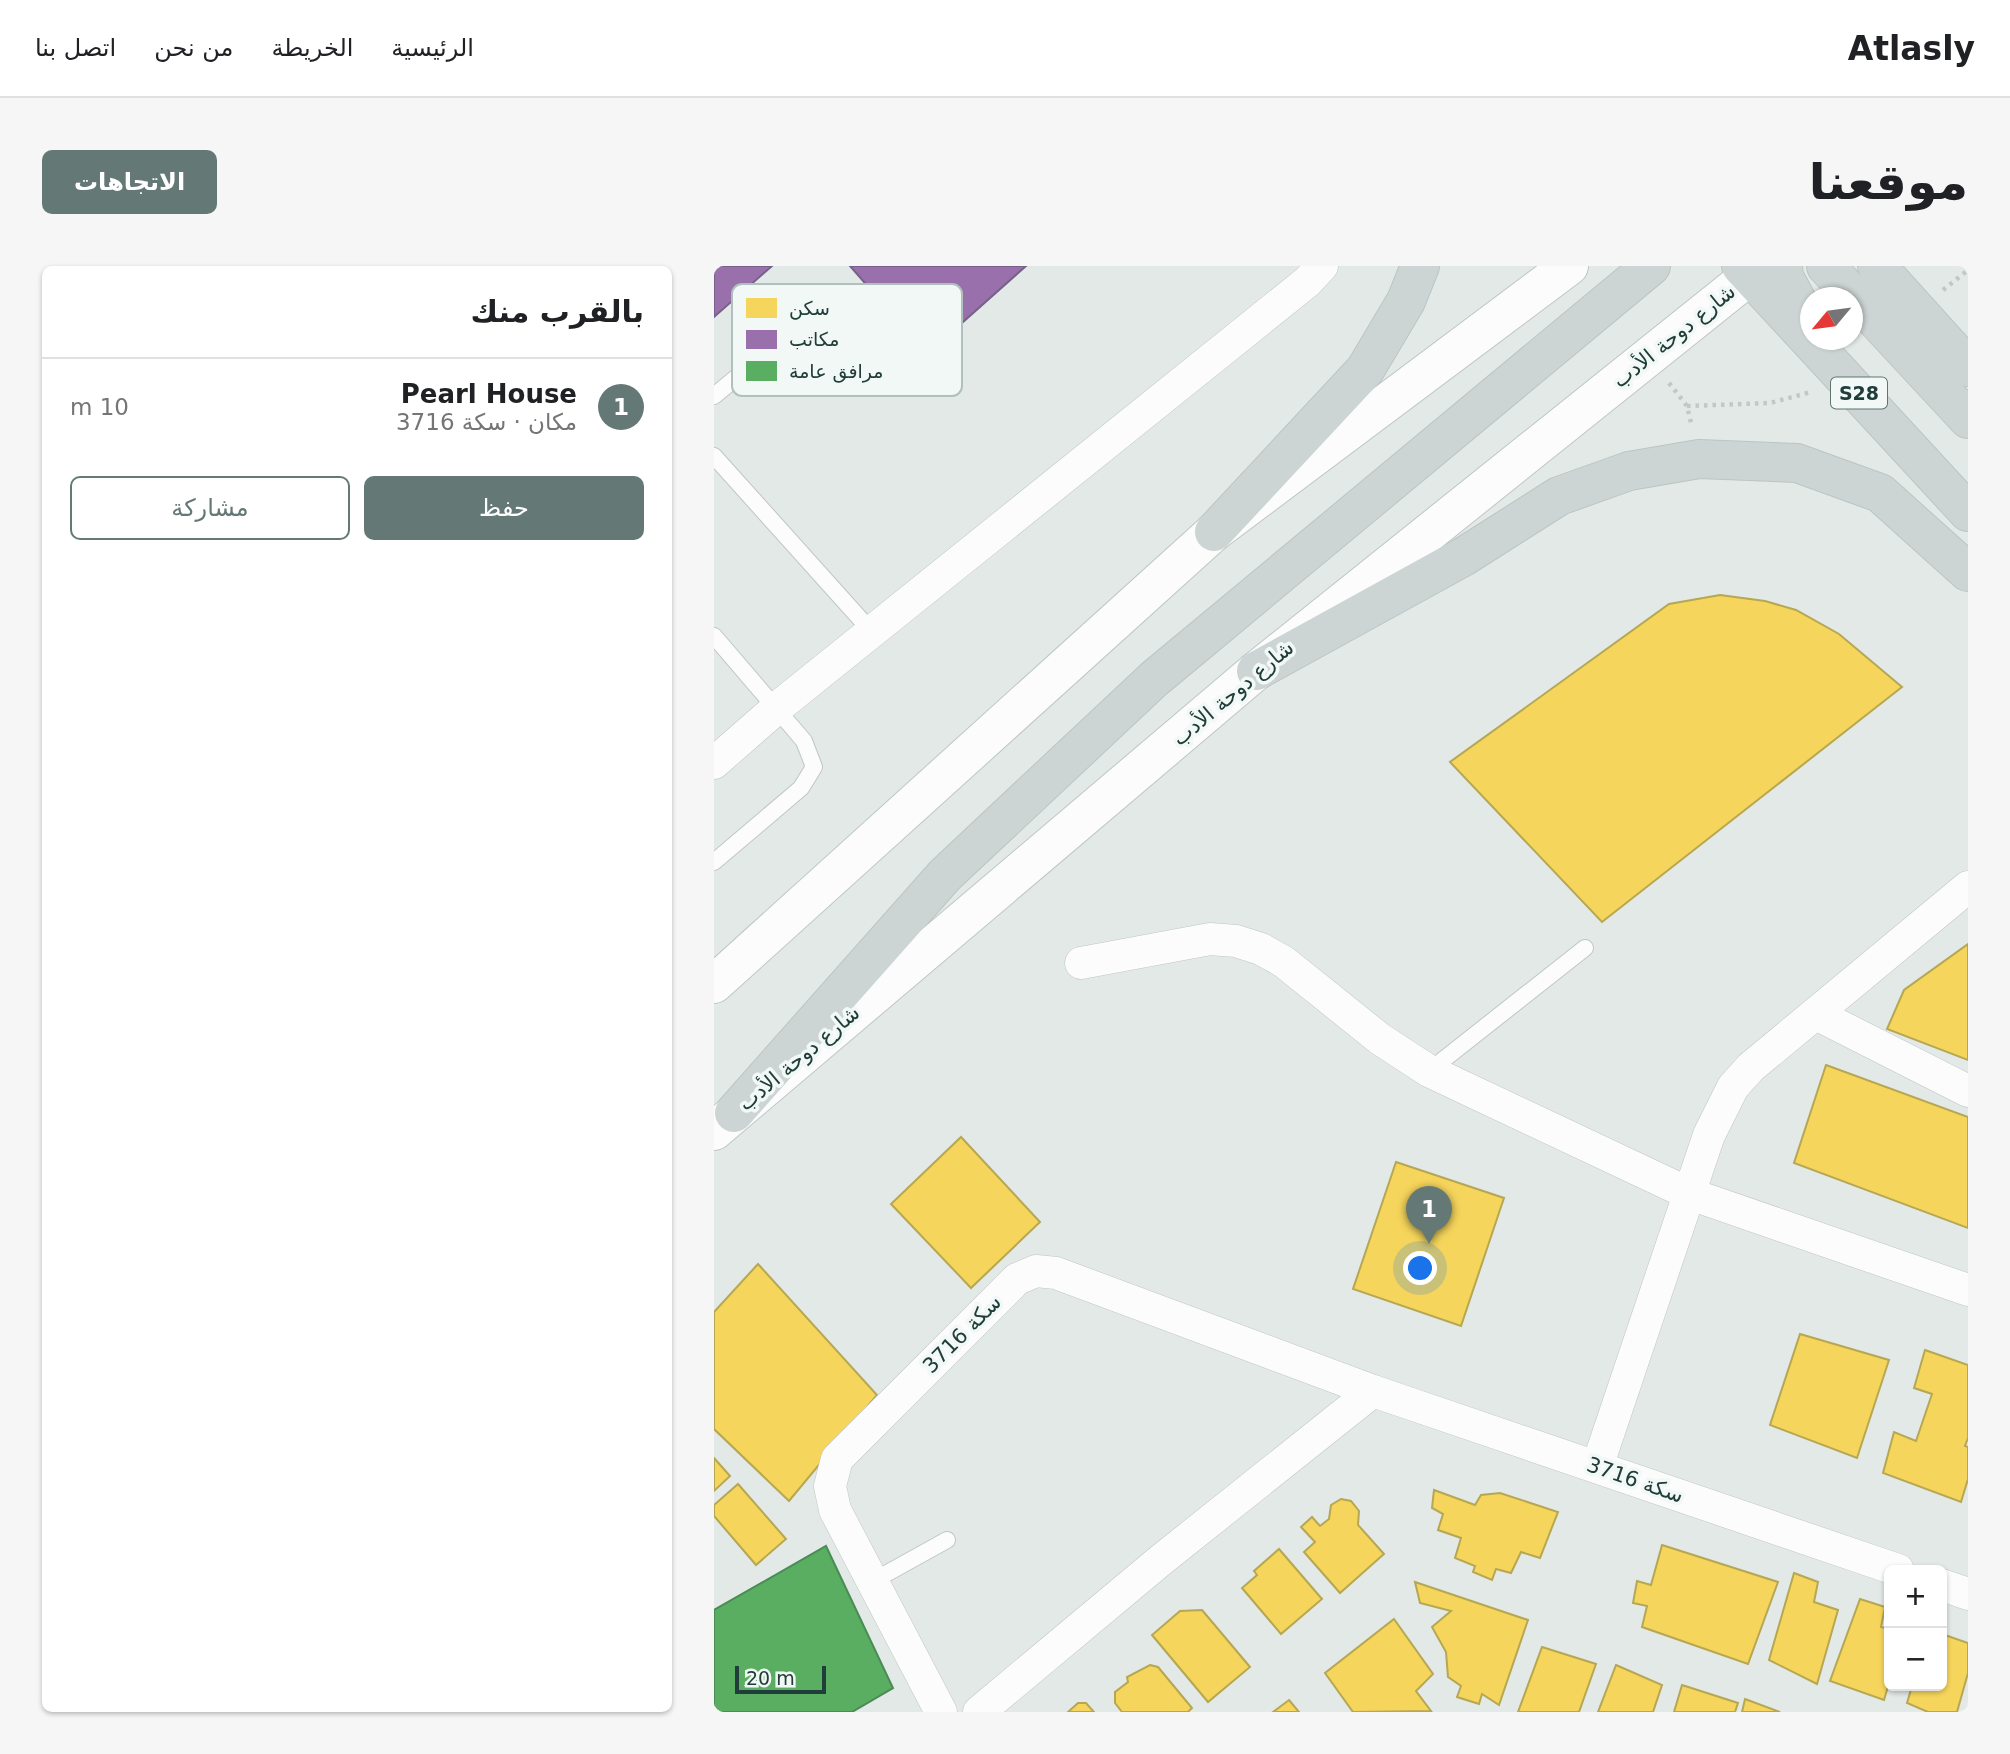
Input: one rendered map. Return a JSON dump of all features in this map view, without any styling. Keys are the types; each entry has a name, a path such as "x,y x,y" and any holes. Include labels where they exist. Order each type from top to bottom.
{"main road":[{"path":"714,984 1214,532 1365,370 1406,301 1420,266"},
{"path":"1214,532 1569,266"},
{"path":"724,1121 945,875 1154,679 1651,266"},
{"path":"1826,266 1968,419"},
{"path":"1877,266 1968,368"},
{"path":"1758,269 1784,278 1800,306"},
{"name":"شارع دوحة الأدب","path":"724,1121 1256,671 1758,269"},
{"name":"S28","path":"1758,269 1824,351 1968,512"},
{"path":"1256,671 1463,557 1559,496 1629,471 1699,459 1797,464 1880,492 1968,572"}],"street":[{"path":"714,763 778,707 1307,282 1322,266"},
{"path":"1597,1467 1719,1110 1733,1087 1751,1067 1968,887"},
{"path":"1081,963 1210,939 1249,945 1284,962 1380,1039 1429,1071 1690,1194 1968,1290"},
{"path":"1816,1014 1968,1091"},
{"name":"سكة 3716","path":"941,1712 835,1510 830,1486 837,1459 1026,1273 1036,1271 1056,1273 1373,1391 1884,1565"},
{"path":"979,1712 1161,1560 1373,1391"},
{"path":"1947,1587 1968,1594"}],"lane":[{"path":"714,396 732,381"},
{"path":"714,456 872,632"},
{"path":"714,636 778,707 812,756 814,767 810,778 714,862"},
{"path":"1429,1071 1585,948"},
{"path":"873,1581 947,1540"}],"building: سكن":[{"path":"1720,595 1765,601 1796,610 1839,634 1902,687 1602,922 1450,762 1669,604"},
{"path":"1968,944 1968,1060 1887,1029 1904,990"},
{"path":"1826,1065 1968,1117 1968,1228 1794,1163"},
{"path":"961,1137 1040,1222 971,1288 891,1204"},
{"path":"1396,1162 1504,1198 1461,1326 1353,1289"},
{"path":"758,1264 877,1395 789,1501 714,1429 714,1312"},
{"path":"1800,1334 1889,1360 1857,1458 1770,1425"},
{"path":"1925,1350 1968,1365 1968,1438 1965,1446 1968,1447 1968,1479 1961,1502 1883,1473 1894,1432 1916,1441 1932,1394 1914,1388"},
{"path":"714,1458 730,1476 714,1491"},
{"path":"738,1484 786,1539 756,1565 714,1516 714,1505"},
{"path":"1434,1490 1475,1505 1481,1495 1500,1493 1558,1512 1540,1558 1521,1552 1511,1573 1496,1569 1492,1580 1473,1572 1475,1566 1455,1558 1461,1538 1438,1530 1443,1514 1432,1508"},
{"path":"1341,1499 1351,1501 1359,1511 1358,1525 1384,1554 1340,1593 1304,1552 1315,1542 1301,1527 1312,1517 1320,1526 1329,1519 1331,1505"},
{"path":"1662,1545 1778,1582 1748,1664 1642,1627 1647,1606 1633,1603 1637,1581 1651,1585"},
{"path":"1279,1549 1322,1599 1281,1634 1242,1588 1257,1575 1254,1571"},
{"path":"1794,1573 1818,1582 1814,1602 1838,1610 1817,1684 1769,1660"},
{"path":"1415,1582 1528,1620 1499,1705 1482,1694 1479,1704 1457,1697 1461,1686 1448,1677 1446,1652 1432,1627 1451,1611 1420,1603"},
{"path":"1860,1599 1884,1607 1881,1627 1884,1628 1884,1691 1887,1691 1884,1700 1830,1681"},
{"path":"1202,1610 1250,1667 1208,1702 1152,1635 1180,1611"},
{"path":"1394,1619 1433,1674 1416,1691 1431,1711 1353,1712 1325,1673"},
{"path":"1947,1636 1968,1643 1968,1673 1957,1712 1928,1712 1907,1703 1911,1691 1947,1691"},
{"path":"1542,1647 1596,1664 1579,1712 1518,1712"},
{"path":"1150,1665 1158,1667 1192,1708 1188,1712 1122,1712 1115,1703 1115,1692 1128,1682 1127,1677"},
{"path":"1616,1665 1662,1685 1653,1712 1598,1712"},
{"path":"1682,1685 1738,1703 1735,1712 1674,1712"},
{"path":"1745,1699 1780,1712 1742,1712"},
{"path":"1289,1700 1299,1712 1273,1712"},
{"path":"1078,1703 1086,1703 1094,1712 1068,1712"}],"building: مكاتب":[{"path":"714,266 772,266 752,284 732,284 732,301 714,317"},
{"path":"850,266 1026,266 962,323 962,284 866,284"}],"building: مرافق عامة":[{"path":"826,1546 893,1688 852,1712 714,1712 714,1610"}],"place":[{"name":"Pearl House","path":"1429,1244"}]}
